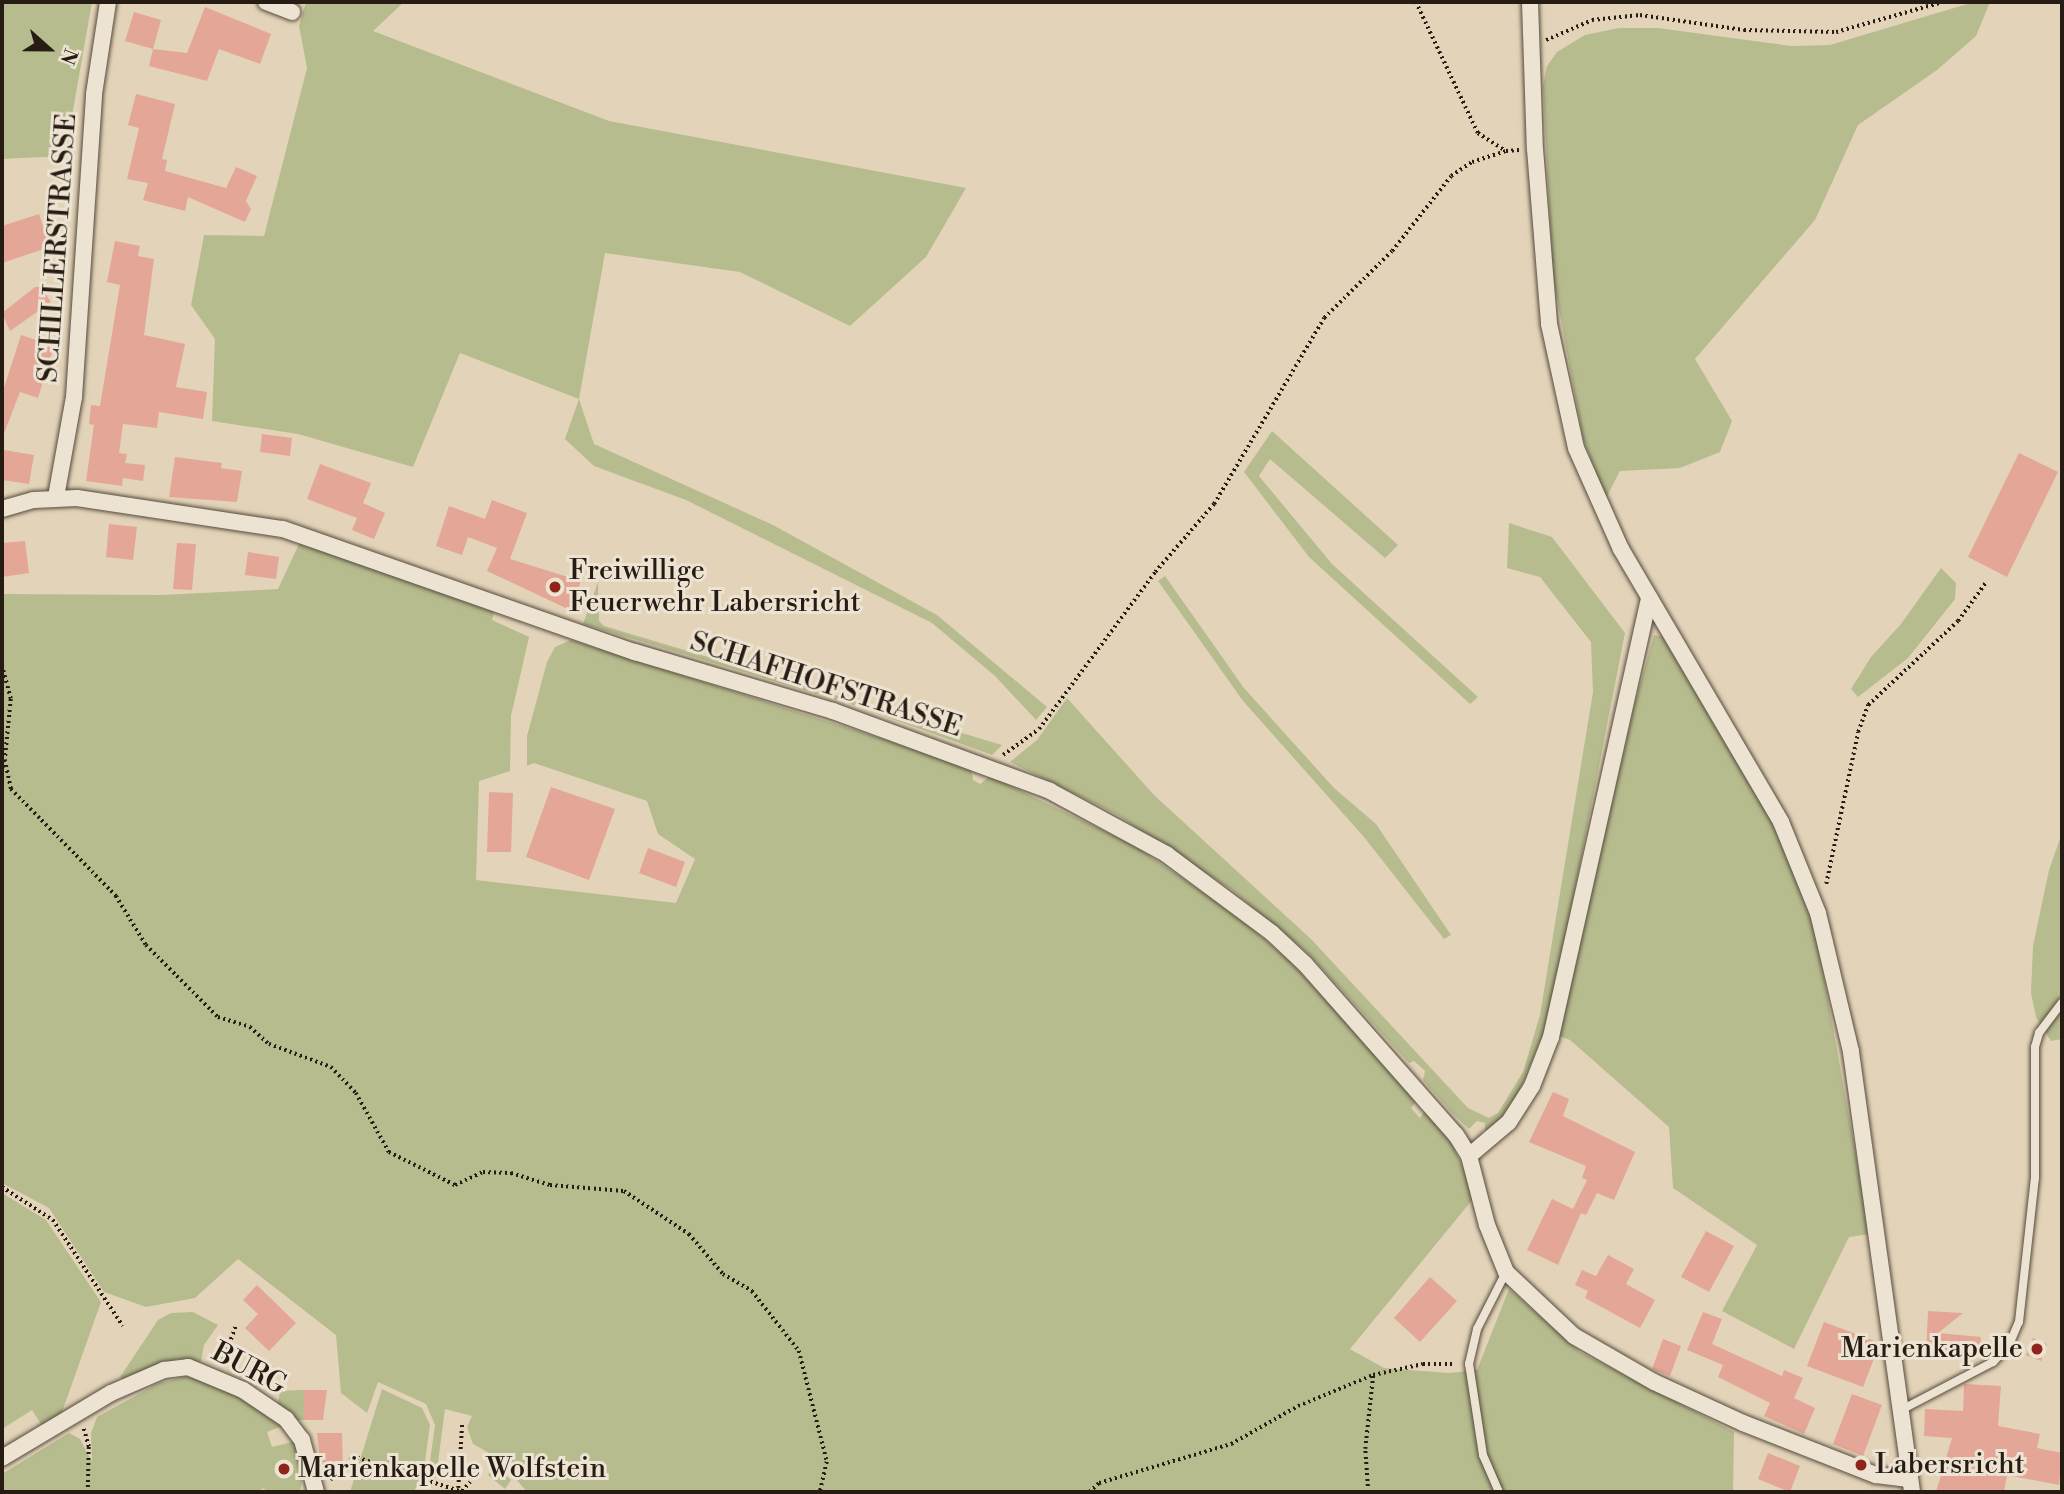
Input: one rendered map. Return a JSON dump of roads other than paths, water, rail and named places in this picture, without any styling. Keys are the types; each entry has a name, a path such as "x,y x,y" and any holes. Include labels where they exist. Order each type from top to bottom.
{"street":[{"name":"SCHILLERSTRASSE","path":"56,498 74,397 94,94 108,2"},
{"path":"266,2 292,12"},
{"path":"1530,2 1535,149 1549,324 1576,448 1596,499 1649,598 1781,822 1818,913 1851,1052 1903,1409 1911,1486 1876,1475 1654,1381 1574,1336 1506,1272 1487,1225 1469,1156 1509,1122 1532,1086 1551,1037 1649,598"},
{"name":"SCHAFHOFSTRASSE","path":"2,509 56,498 117,501 283,529 635,652 832,711 990,766 1050,791 1166,854 1272,933 1409,1077 1469,1156"},
{"name":"BURG","path":"2,1458 111,1393 175,1367 215,1375 260,1400 296,1429 314,1486"}],"lane":[{"path":"1903,1409 1993,1362 2009,1345 2019,1322 2035,1178 2035,1047 2039,1033 2062,1003"},
{"path":"1499,1492 1483,1455 1469,1364 1477,1329 1506,1272"}],"place":[{"name":"Freiwillige Feuerwehr Labersricht","path":"555,587"},
{"name":"Marienkapelle","path":"2037,1349"},
{"name":"Labersricht","path":"1861,1465"},
{"name":"Marienkapelle Wolfstein","path":"284,1469"}]}
